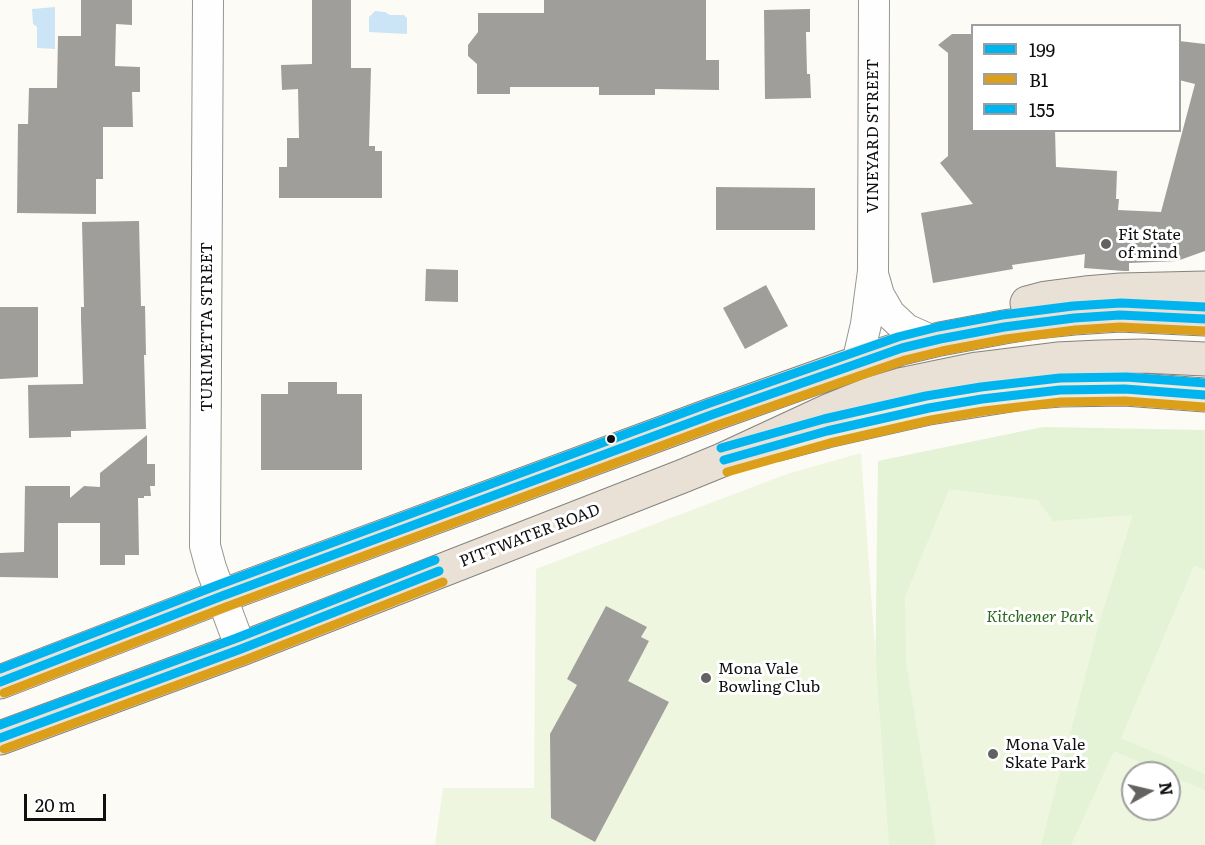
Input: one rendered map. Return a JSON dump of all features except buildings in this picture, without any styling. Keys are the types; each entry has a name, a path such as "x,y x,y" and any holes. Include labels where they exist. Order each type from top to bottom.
{"highway":[{"path":"937,340 1004,309 1046,298 1121,290 1205,288"},
{"path":"0,682 222,596 902,348 1035,322 1074,318 1120,315 1205,319"},
{"name":"PITTWATER ROAD","path":"0,738 242,649 722,460 870,394 900,385 976,369 1057,359 1143,356 1205,360"}],"main road":[{"name":"PITTWATER ROAD","path":"722,460 827,430 982,399 1059,390 1125,389 1205,395"}],"street":[{"name":"TURIMETTA STREET","path":"208,0 205,546 242,649"},
{"name":"VINEYARD STREET","path":"857,363 866,324 873,271 874,0"},
{"name":"VINEYARD STREET","path":"873,271 876,286 890,314 906,329 937,340"}],"green space":[{"name":"Kitchener Park","path":"1043,427 1205,430 1205,845 873,845 878,461"},
{"name":"Mona Vale Bowling Club","path":"861,453 889,845 435,845 443,788 534,788 536,569 787,474"},
{"name":"Mona Vale Skate Park","path":"949,489 1038,500 1053,521 1133,515 1099,624 1041,845 936,845 906,662 905,597"},
{"path":"1194,565 1205,570 1205,774 1181,764 1181,761 1175,761 1121,738"},
{"path":"1114,751 1137,761 1121,761 1121,821 1181,821 1181,780 1205,790 1205,845 1071,845"}],"water":[{"path":"55,7 55,49 37,48 37,27 33,24 32,9"},
{"path":"375,11 390,15 404,15 407,18 407,34 369,32 369,17"}],"transit line":[{"name":"155","path":"0,669 218,585 707,404 898,337 1002,315 1073,306 1121,303 1205,307"},
{"name":"199","path":"0,682 222,596 711,415 902,348 1004,327 1074,318 1120,315 1205,319"},
{"name":"B1","path":"4,693 226,607 715,426 905,360 1006,339 1075,330 1120,327 1204,331"},
{"name":"155","path":"721,448 824,419 926,396 981,387 1060,378 1126,377 1205,383"},
{"name":"199","path":"724,460 827,431 929,408 982,399 1060,390 1125,389 1205,395"},
{"name":"B1","path":"727,472 830,443 931,420 984,411 1061,402 1125,401 1204,407"},
{"name":"155","path":"0,725 237,638 435,560"},
{"name":"199","path":"0,738 241,649 439,571"},
{"name":"B1","path":"4,749 245,660 443,582"}],"place":[{"name":"Fit State of mind","path":"1106,244"},
{"name":"Mona Vale Bowling Club","path":"706,678"},
{"name":"Mona Vale Skate Park","path":"993,754"}]}
